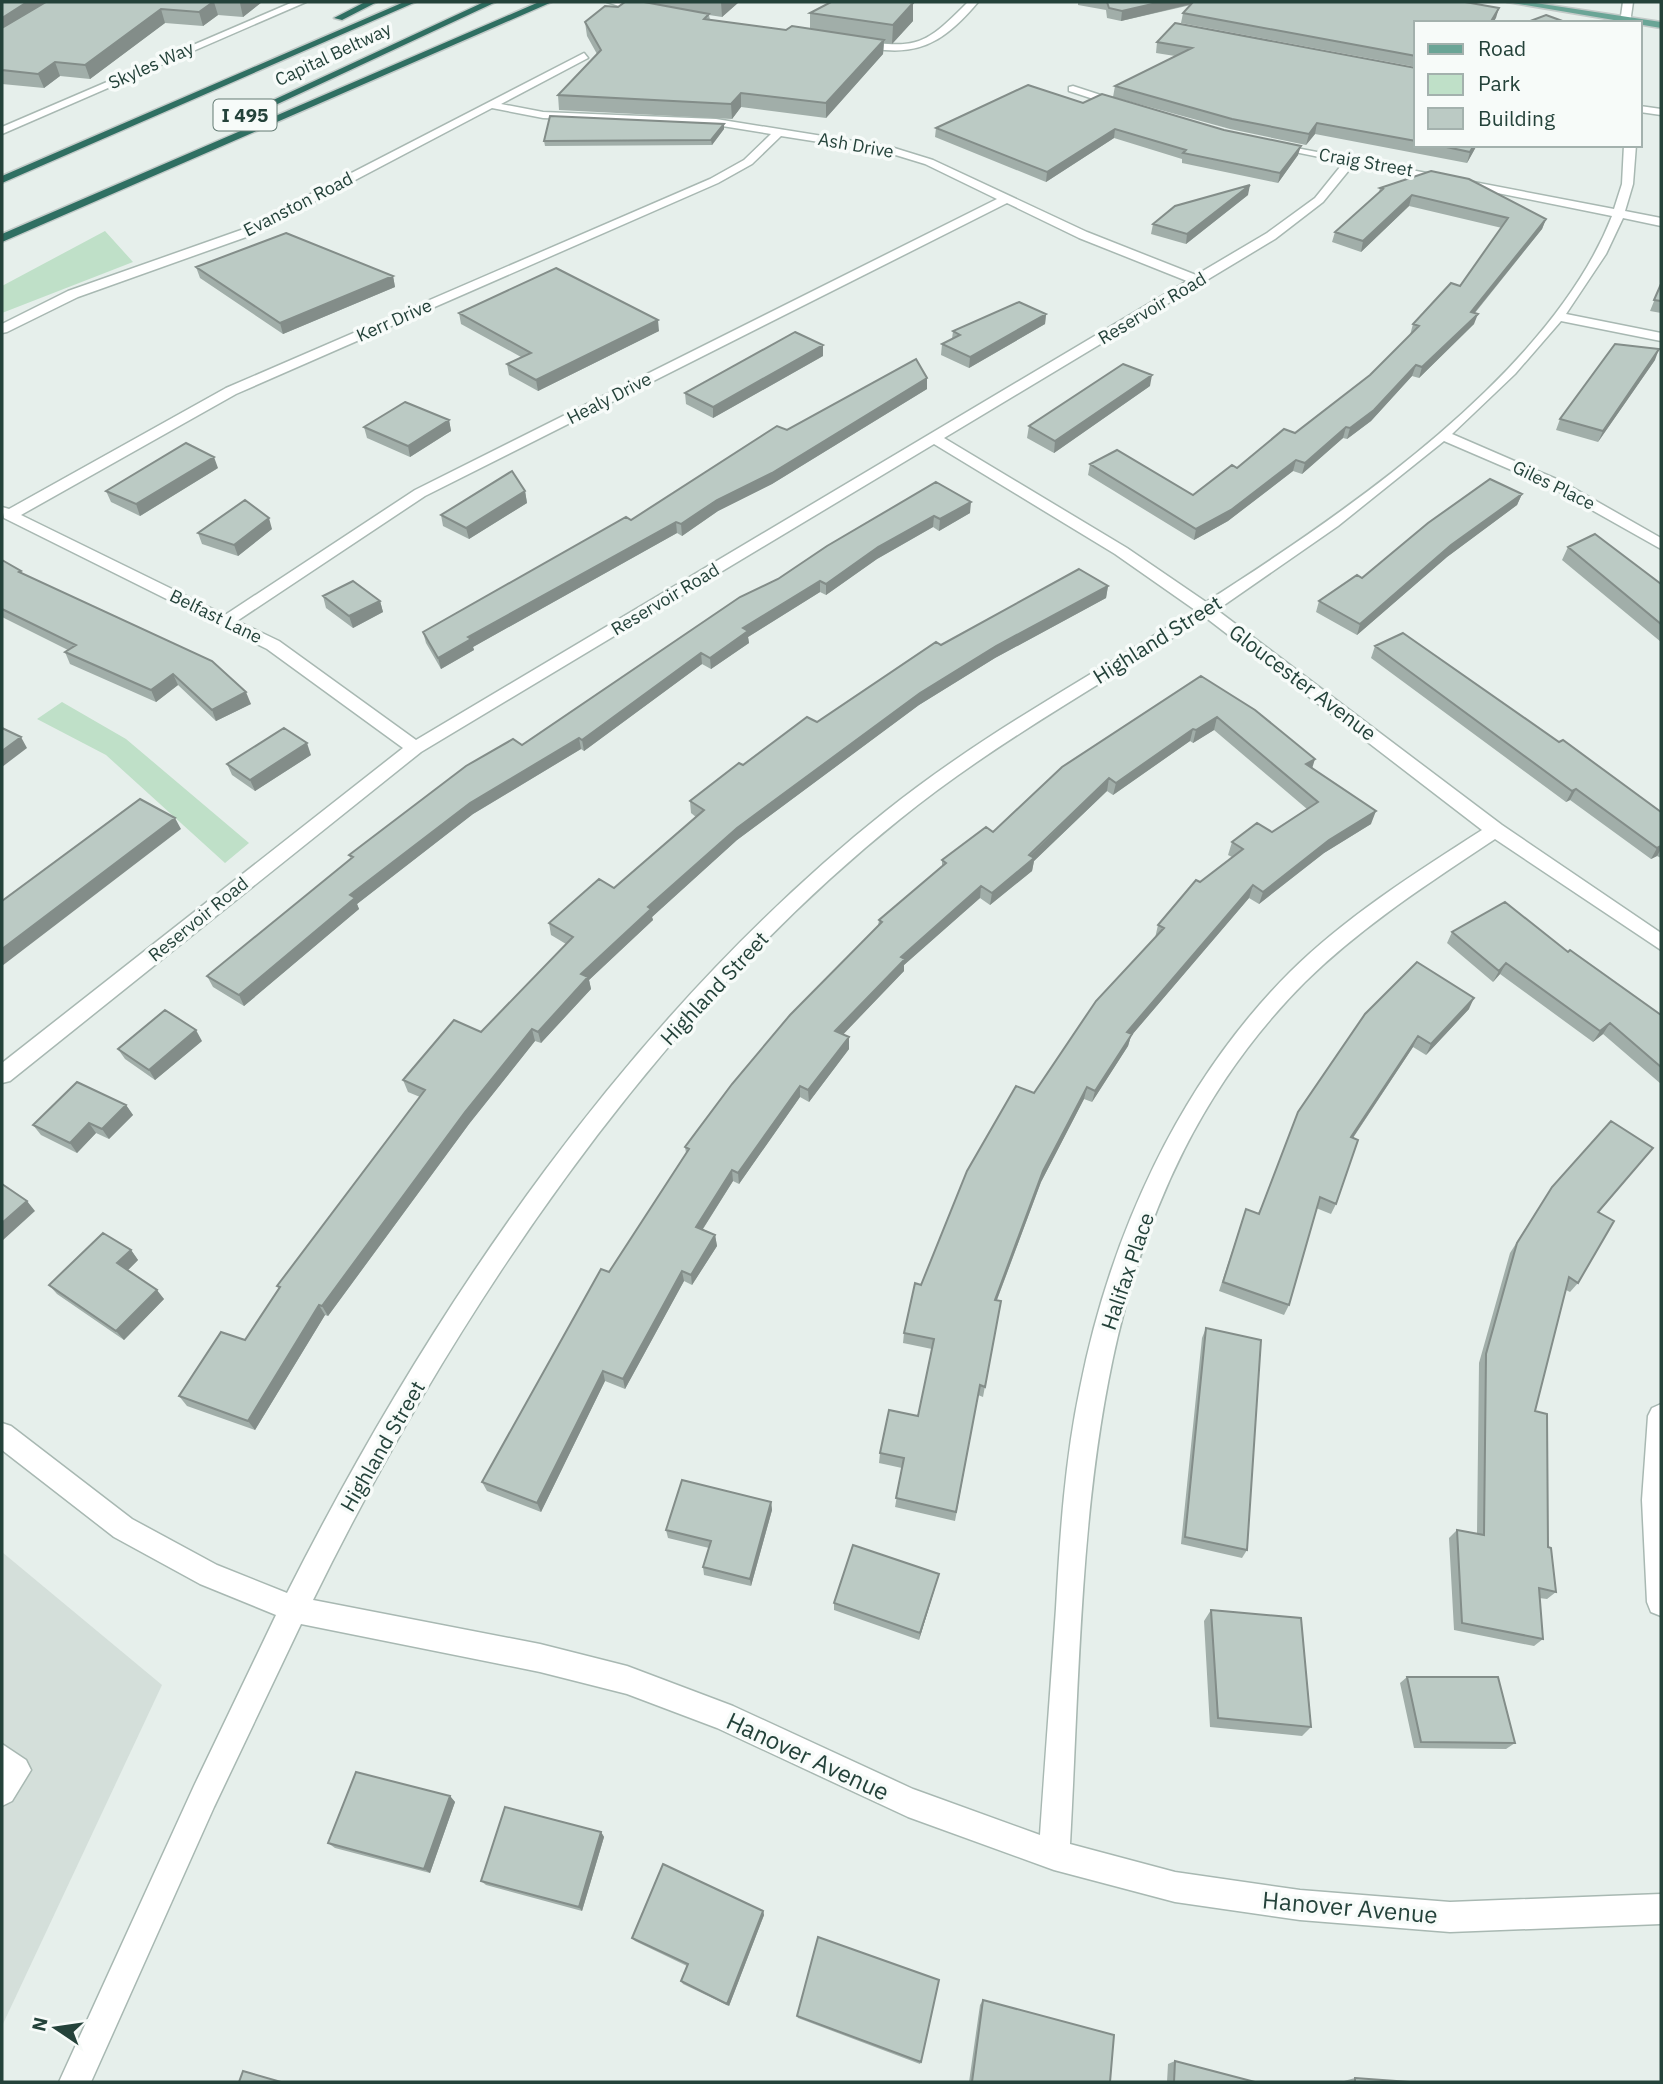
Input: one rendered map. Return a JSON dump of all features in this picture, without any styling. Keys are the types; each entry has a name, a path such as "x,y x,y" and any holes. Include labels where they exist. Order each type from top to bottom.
{"highway":[{"path":"331,22 372,2"},
{"name":"Capital Beltway","path":"2,180 86,141 411,2"},
{"name":"Capital Beltway","path":"210,132 491,2"},
{"path":"2,236 547,2"},
{"path":"86,141 308,33"},
{"path":"2,236 176,148"}],"main road":[{"path":"1512,2 1625,21"},
{"path":"1642,23 1661,25"}],"street":[{"name":"Skyles Way","path":"2,131 301,2"},
{"path":"612,2 656,14"},
{"path":"846,42 901,51 917,50 932,44 973,2"},
{"path":"1625,21 1628,2"},
{"name":"Evanston Road","path":"2,329 82,290 244,233 584,56"},
{"path":"1073,89 1135,109"},
{"name":"Ash Drive","path":"491,105 543,116 677,119 779,132 905,153 1083,235 1197,280"},
{"path":"1642,109 1661,112"},
{"name":"Kerr Drive","path":"6,513 231,391 714,181 748,162 779,132"},
{"name":"Craig Street","path":"1261,142 1619,216 1661,222"},
{"name":"Highland Street","path":"75,2082 294,1609 393,1425 485,1275 572,1152 665,1039 728,969 794,902 922,792 1009,730 1206,609 1336,522 1442,435 1506,376 1559,317 1599,257 1619,216 1631,159 1630,147"},
{"name":"Reservoir Road","path":"2,1075 415,748 1301,216 1319,200 1352,160"},
{"name":"Healy Drive","path":"226,621 420,494 1006,199"},
{"path":"1559,317 1661,337"},
{"name":"Giles Place","path":"1442,435 1556,484 1661,544"},
{"name":"Gloucester Avenue","path":"934,438 1121,551 1206,609 1495,830 1661,943"},
{"name":"Belfast Lane","path":"6,513 273,645 415,748"},
{"name":"Halifax Place","path":"1054,1855 1077,1486 1098,1357 1134,1239 1179,1140 1211,1084 1278,999 1340,938 1409,887 1495,830"},
{"path":"1661,1416 1655,1500 1661,1602"},
{"name":"Hanover Avenue","path":"2,1435 123,1528 209,1575 294,1609 392,1631 540,1658 627,1680 723,1716 908,1802 1054,1855 1175,1887 1314,1906 1450,1917 1661,1909"},
{"path":"2,1758 16,1770 2,1791"}],"shaded area":[{"path":"2,1552 162,1685 2,2026"}],"green space":[{"path":"105,231 133,262 2,313 2,286"},
{"path":"62,702 126,739 249,843 225,863 106,755 37,719"}],"building":[{"path":"2,2 27,2 2,18"},
{"path":"46,2 213,2 199,12 161,9 85,65 55,62 38,74 2,70 2,28"},
{"path":"625,2 644,2 709,14 704,19 786,30 792,26 884,40 826,103 741,93 731,104 558,95 601,50 585,22 605,6 618,7"},
{"path":"831,2 913,3 893,25 810,13"},
{"path":"1107,2 1161,2 1122,11 1109,8"},
{"path":"1193,2 1465,2 1499,8 1491,21 1414,21 1414,56 1183,13"},
{"path":"1546,15 1562,21 1530,21"},
{"path":"1175,23 1414,68 1414,141 1317,123 1309,134 1232,119 1115,86 1192,48 1157,42"},
{"path":"1028,85 1083,103 1102,94 1224,130 1301,146 1280,173 1183,153 1186,150 1115,129 1047,172 936,128"},
{"path":"550,116 724,124 711,140 544,141"},
{"path":"1446,147 1473,147 1470,152"},
{"path":"1431,171 1469,179 1546,219 1471,312 1478,314 1422,367 1416,365 1374,410 1350,428 1346,427 1305,463 1296,460 1231,510 1196,529 1090,464 1117,450 1193,495 1232,465 1237,468 1284,429 1295,433 1370,375 1419,326 1413,324 1451,283 1460,286 1508,218 1412,195 1363,241 1335,232 1383,189 1380,188"},
{"path":"1250,185 1187,234 1153,224 1175,206"},
{"path":"286,233 393,276 280,323 196,267"},
{"path":"556,268 658,320 536,380 507,364 531,353 459,313"},
{"path":"1661,284 1661,301 1654,300"},
{"path":"1019,302 1046,314 970,357 942,344 960,335 953,331"},
{"path":"795,332 823,345 713,407 685,393"},
{"path":"1615,344 1659,349 1603,431 1560,419"},
{"path":"916,359 927,378 772,473 717,500 681,524 676,522 468,637 471,639 438,658 423,632 626,517 631,520 777,426 787,430"},
{"path":"1123,364 1152,375 1055,441 1029,426"},
{"path":"405,402 449,420 408,446 364,427"},
{"path":"186,443 214,457 136,504 106,491"},
{"path":"512,471 525,491 466,528 441,515"},
{"path":"1490,479 1522,494 1451,545 1360,624 1319,601 1357,575 1362,578 1428,523"},
{"path":"936,482 971,502 940,519 934,516 878,547 826,584 820,581 743,628 748,631 710,658 701,653 582,740 579,738 470,803 350,895 355,898 239,995 207,976 353,857 349,855 466,766 513,739 522,745 740,597 778,579 827,546"},
{"path":"245,500 269,518 234,545 198,533"},
{"path":"1595,534 1661,584 1661,624 1568,547"},
{"path":"2,560 21,571 19,572 212,661 246,692 212,710 173,674 151,690 65,652 76,645 2,609"},
{"path":"1079,569 1108,586 996,646 920,693 737,828 648,907 651,909 581,974 588,977 538,1032 532,1029 465,1112 322,1306 319,1305 248,1421 179,1396 221,1332 245,1340 280,1287 277,1286 425,1090 403,1080 454,1020 481,1032 573,937 549,923 599,879 614,888 704,810 690,801 739,763 743,765 807,717 817,722 936,642 941,645"},
{"path":"353,581 380,601 349,616 323,596"},
{"path":"1403,633 1559,742 1563,740 1661,812 1661,846 1657,848 1576,789 1572,791 1375,646"},
{"path":"1201,676 1255,710 1315,759 1306,764 1376,811 1329,840 1263,892 1253,885 1127,1032 1132,1034 1095,1091 1087,1087 1043,1171 995,1300 1001,1301 985,1387 980,1385 956,1512 896,1498 904,1458 880,1453 889,1410 918,1416 934,1339 904,1333 915,1283 921,1285 967,1171 1016,1086 1034,1093 1096,1001 1164,928 1158,925 1196,880 1200,882 1243,849 1232,842 1257,823 1272,832 1318,802 1217,717 1196,730 1193,729 1116,783 1109,778 1029,855 1034,858 992,893 981,886 901,957 905,959 835,1031 849,1037 808,1090 800,1086 738,1173 732,1170 696,1227 715,1235 691,1275 682,1271 623,1379 603,1371 537,1503 482,1482 601,1269 609,1272 689,1149 685,1147 732,1084 790,1015 882,922 879,920 946,863 942,860 986,827 993,832 1062,767"},
{"path":"2,728 21,737 2,751"},
{"path":"284,728 307,743 250,780 227,764"},
{"path":"140,799 175,818 2,949 2,901"},
{"path":"1505,902 1568,952 1570,950 1661,1015 1661,1067 1610,1023 1600,1031 1506,963 1499,971 1452,932"},
{"path":"1417,962 1474,998 1431,1044 1418,1036 1351,1137 1358,1140 1336,1204 1320,1197 1289,1305 1223,1282 1246,1209 1259,1214 1298,1112 1365,1014"},
{"path":"165,1010 196,1030 149,1070 118,1049"},
{"path":"77,1082 126,1105 102,1129 89,1123 70,1143 33,1125"},
{"path":"1611,1121 1653,1148 1598,1212 1614,1221 1578,1283 1569,1277 1535,1411 1547,1414 1548,1547 1551,1548 1556,1592 1539,1588 1543,1639 1462,1623 1457,1530 1484,1535 1486,1354 1517,1243 1552,1187"},
{"path":"2,1184 27,1201 2,1223"},
{"path":"103,1233 131,1250 117,1263 157,1290 116,1331 49,1285"},
{"path":"1206,1328 1261,1340 1247,1550 1185,1537"},
{"path":"682,1480 771,1502 750,1579 703,1567 711,1541 666,1530"},
{"path":"853,1545 939,1574 920,1633 834,1603"},
{"path":"1211,1610 1301,1618 1311,1727 1218,1718"},
{"path":"1407,1677 1498,1677 1515,1743 1421,1742"},
{"path":"356,1772 450,1796 424,1869 328,1843"},
{"path":"505,1807 601,1832 579,1907 481,1881"},
{"path":"663,1864 763,1911 727,2004 681,1981 688,1964 632,1938"},
{"path":"818,1937 939,1980 921,2062 797,2016"},
{"path":"983,2000 1114,2035 1110,2082 972,2082"},
{"path":"1175,2061 1255,2082 1174,2082"},
{"path":"243,2071 281,2082 239,2082"},
{"path":"1355,2078 1410,2082 1355,2082"}]}
